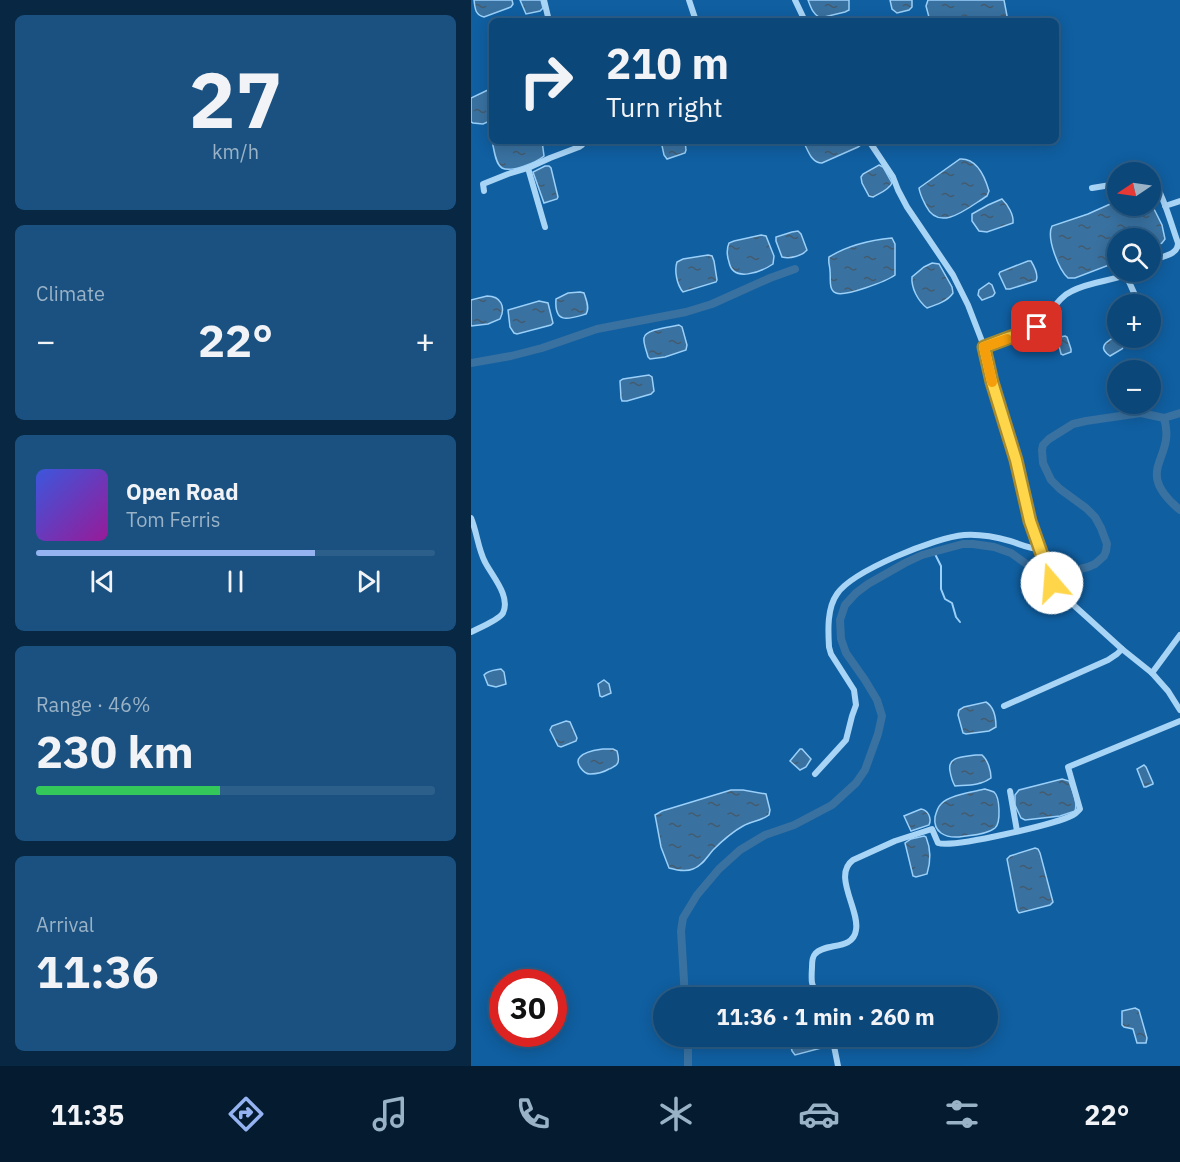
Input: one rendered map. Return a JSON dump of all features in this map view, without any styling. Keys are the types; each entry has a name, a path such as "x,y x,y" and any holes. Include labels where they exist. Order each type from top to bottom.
{"street":[{"path":"544,0 548,18"},
{"path":"689,0 695,18"},
{"path":"795,0 804,18"},
{"path":"484,191 483,184 528,168 582,144"},
{"path":"871,144 894,177 907,207 953,274 968,305 984,347 992,382 1016,460 1030,521 1052,583 1122,649 1152,673 1168,691 1180,710"},
{"path":"528,168 545,227"},
{"path":"1092,188 1107,186"},
{"path":"1161,197 1178,243 1177,251 1161,258"},
{"path":"1165,206 1180,201"},
{"path":"984,347 1037,327 1072,290 1107,280"},
{"path":"471,518 485,562 501,589 504,603 501,617 471,632"},
{"path":"815,774 846,740 856,705 854,690 829,647 830,607 835,595 843,586 855,577 900,555 953,537 982,536 1041,549"},
{"path":"1152,673 1180,635"},
{"path":"1004,706 1108,660 1122,649"},
{"path":"812,987 814,954 851,940 856,933 857,924 845,880 845,869 852,860 895,841 931,829 938,843 943,845 1061,820 1075,814 1080,809 1068,767 1180,721"},
{"path":"1010,791 1017,831"},
{"path":"834,1047 838,1066"}],"water":[{"path":"474,0 512,0 513,4 511,7 484,17 477,13"},
{"path":"520,0 541,0 543,8 540,11 526,14"},
{"path":"808,0 849,0 849,10 820,18 814,13"},
{"path":"890,0 912,0 912,7 897,13 892,9"},
{"path":"928,0 1004,0 1007,18 929,18 926,6"},
{"path":"489,89 489,121 483,124 471,122 471,98"},
{"path":"493,144 542,144 544,156 530,164 506,169 502,168 496,160"},
{"path":"662,144 685,144 685,153 667,159"},
{"path":"804,144 862,144 822,163 815,161"},
{"path":"960,159 976,165 983,174 989,191 987,196 964,211 947,218 939,218 932,214 926,206 919,188"},
{"path":"879,165 883,167 892,183 881,193 873,197 869,196 861,177"},
{"path":"545,166 551,168 558,197 544,203 533,172"},
{"path":"1002,199 1010,210 1013,223 987,232 979,231 972,221 972,214"},
{"path":"1107,205 1107,216 1158,216 1165,239 1161,244 1161,228 1107,228 1107,266 1075,278 1068,278 1054,254 1051,238 1052,226"},
{"path":"798,231 807,250 789,258 782,257 776,237"},
{"path":"761,235 766,236 774,256 773,264 748,274 736,272 728,257 729,243"},
{"path":"892,238 895,244 895,275 857,291 841,294 833,291 830,284 829,257 859,244"},
{"path":"712,256 714,261 716,282 683,292 677,278 677,262"},
{"path":"1031,261 1035,268 1036,281 1006,289 1000,272"},
{"path":"932,263 939,264 953,293 945,300 927,308 916,294 912,277"},
{"path":"989,283 995,293 982,300 978,295 979,290"},
{"path":"568,293 584,293 587,301 586,314 569,318 560,316 557,313 556,299"},
{"path":"487,296 496,298 501,303 500,319 488,324 471,326 471,300"},
{"path":"539,301 548,303 553,323 514,333 510,327 508,310"},
{"path":"679,325 682,327 687,345 686,350 650,359 644,342 646,335 654,330"},
{"path":"1065,336 1071,352 1063,355 1058,341 1060,337"},
{"path":"1106,343 1107,348 1123,348 1110,356 1104,350"},
{"path":"649,375 652,377 654,391 651,394 622,401 620,381"},
{"path":"501,669 504,672 506,684 496,687 488,685 484,675"},
{"path":"604,680 609,684 611,693 602,697 598,684"},
{"path":"986,702 993,710 996,727 989,731 963,733 958,715 959,710"},
{"path":"566,721 570,722 577,738 576,741 561,747 558,746 550,730 552,726"},
{"path":"603,749 617,751 619,760 617,765 605,771 588,774 579,765 578,759 588,752"},
{"path":"800,749 811,759 806,767 800,770 790,761"},
{"path":"982,755 986,760 991,778 978,784 955,786 950,771 951,762 957,758"},
{"path":"1144,765 1153,783 1146,787 1137,769"},
{"path":"1062,779 1069,781 1075,799 1075,811 1060,816 1025,820 1021,818 1015,805 1015,795 1019,790"},
{"path":"985,789 994,792 998,799 999,816 995,828 983,833 959,837 945,835 938,830 935,817 941,804 955,796"},
{"path":"731,790 766,794 769,815 735,831 696,868 684,871 669,868 661,847 655,815"},
{"path":"921,809 929,815 929,825 911,831 904,816"},
{"path":"924,836 930,851 930,860 927,874 916,877 913,876 905,843"},
{"path":"1035,848 1040,853 1053,902 1050,905 1019,913 1007,859"},
{"path":"1135,1008 1139,1010 1147,1038 1146,1043 1137,1043 1133,1029 1122,1025 1122,1011"},
{"path":"791,1047 825,1047 795,1055"}],"waterway":[{"path":"471,363 542,348 597,329 686,312 712,304 795,269"},
{"path":"684,987 681,931 683,918 697,895 719,869 740,850 765,835 794,825 832,805 856,783 865,770 882,716 877,700 846,653 841,639 840,620 845,605 868,584 905,563 922,555 963,544 994,547 1011,553 1035,570 1056,575 1095,564 1106,551 1107,544 1101,528 1086,508 1051,480 1043,463 1043,445 1073,424 1141,413 1164,418 1180,413"},
{"path":"1164,418 1165,444 1157,474 1159,484 1166,496 1180,510"},
{"path":"934,552 941,566 941,589 945,599 952,603 960,622"},
{"path":"688,1047 688,1066"}],"slow traffic":[{"path":"992,382 984,347 1007,339"}],"route":[{"path":"1037,327 984,347 992,382 1016,460 1030,521 1052,583"}]}
